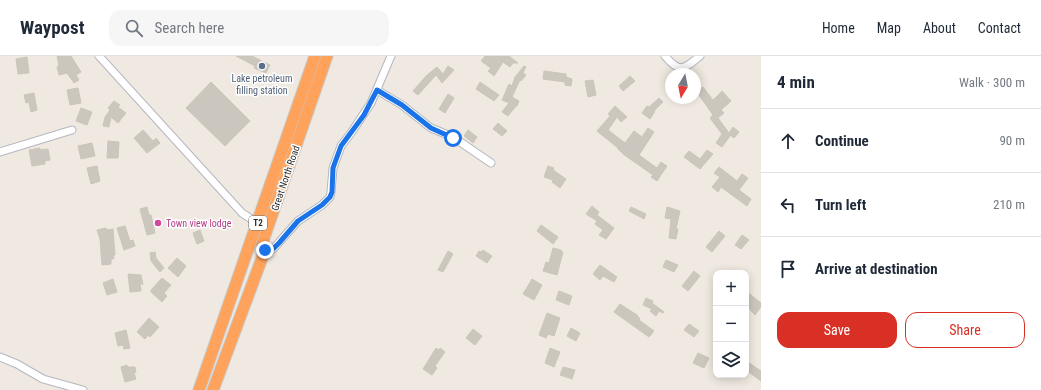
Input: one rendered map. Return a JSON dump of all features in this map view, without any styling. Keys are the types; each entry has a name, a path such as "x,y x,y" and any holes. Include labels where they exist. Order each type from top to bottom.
{"highway":[{"name":"Great North Road","path":"199,390 315,56"},
{"name":"Great North Road","path":"213,390 265,250 262,244 328,56"}],"street":[{"path":"99,56 242,213 268,228"},
{"path":"265,250 274,248 298,221 322,205 330,197 332,192 333,168 341,146 364,115 377,90 391,56"},
{"path":"665,56 676,67 685,68 700,56"},
{"path":"377,90 402,105 431,128 453,138 491,163"},
{"path":"0,152 72,130"},
{"path":"0,357 17,364 43,379 83,390"}],"building":[{"path":"57,56 71,56 81,72 76,75 79,80 74,83 67,73 59,75"},
{"path":"236,56 252,56 270,65 266,73 254,68 255,66"},
{"path":"485,56 509,56 518,63 513,63 510,67 503,62 494,76 488,71 491,68 481,61"},
{"path":"27,57 29,73 18,74 16,59"},
{"path":"448,66 454,70 442,83 436,75 418,95 413,91 426,76 437,67 443,74"},
{"path":"524,66 526,67 523,73 526,75 521,81 520,80 512,97 519,101 517,106 508,116 502,112 509,103 502,100 509,84 512,86 515,77"},
{"path":"544,71 566,74 566,77 572,79 571,86 565,85 565,82 543,79"},
{"path":"630,76 635,81 623,91 619,86"},
{"path":"593,80 596,95 588,97 585,81"},
{"path":"211,82 250,121 225,146 186,108"},
{"path":"480,82 499,95 494,101 476,89"},
{"path":"703,87 713,100 722,91 731,101 721,110 724,113 718,118 729,133 733,127 739,132 734,138 730,135 722,147 716,143 722,134 710,118 713,115 701,98 701,88"},
{"path":"78,88 81,103 70,105 67,90"},
{"path":"34,93 37,110 31,112 29,102 26,103 24,95"},
{"path":"448,94 454,98 445,113 439,109"},
{"path":"659,98 663,102 654,111 650,119 642,113 647,106 649,107"},
{"path":"114,101 120,105 118,107 126,113 118,123 111,117 109,127 103,126 105,117 110,110 108,108"},
{"path":"615,106 627,117 621,122 617,117 608,130 625,143 634,131 642,137 648,128 654,132 639,155 657,168 661,162 667,166 657,181 651,177 653,175 623,154 597,131 610,116 608,114"},
{"path":"81,108 92,112 87,125 76,121"},
{"path":"498,123 507,131 502,136 493,129"},
{"path":"143,130 153,141 156,138 160,143 147,153 134,138"},
{"path":"468,130 477,137 473,143 464,136"},
{"path":"108,141 119,142 118,158 107,158"},
{"path":"92,143 95,156 81,159 78,146"},
{"path":"40,148 40,150 48,149 50,160 45,161 45,164 32,166 29,150"},
{"path":"707,150 713,154 700,169 684,157 689,151 700,159"},
{"path":"97,166 100,181 91,184 87,168"},
{"path":"548,166 554,168 553,170 566,179 560,188 552,182 553,180 544,177"},
{"path":"719,167 737,181 742,174 748,178 739,190 751,199 747,206 721,187 718,192 712,187 720,177 714,173"},
{"path":"592,206 599,212 597,215 614,228 606,239 599,235 603,230 595,224 597,221 586,214"},
{"path":"147,207 149,215 151,215 155,233 147,235 140,209"},
{"path":"631,207 646,214 644,219 629,211"},
{"path":"667,207 680,211 676,229 678,229 676,239 669,238 671,219 665,218"},
{"path":"541,225 558,237 553,244 537,231"},
{"path":"125,226 130,241 133,240 135,246 124,250 117,228"},
{"path":"106,228 107,230 113,229 115,255 113,255 114,259 111,259 111,264 102,265 100,239 97,230"},
{"path":"200,230 204,241 197,244 193,233"},
{"path":"719,231 725,236 712,252 706,247"},
{"path":"742,235 749,240 741,249 735,245"},
{"path":"553,248 563,252 557,275 543,271 546,262 549,263"},
{"path":"483,250 492,256 487,263 476,256 479,251 481,252"},
{"path":"448,251 453,254 443,272 438,270"},
{"path":"155,252 156,258 164,268 160,272 151,261 150,253"},
{"path":"177,258 186,266 178,277 168,268"},
{"path":"666,260 678,265 674,272 663,267"},
{"path":"600,265 617,277 614,282 603,276 600,280 593,274"},
{"path":"694,271 700,276 688,291 682,286"},
{"path":"128,274 141,275 143,285 140,282 141,291 130,292"},
{"path":"162,278 171,285 164,293 167,296 162,302 151,292 151,290"},
{"path":"113,279 117,292 107,295 103,283"},
{"path":"532,279 542,285 534,300 523,294"},
{"path":"559,291 572,296 569,305 556,300"},
{"path":"749,293 761,303 761,307 755,315 749,308"},
{"path":"646,298 653,301 652,303 664,312 659,311 656,316 650,311 652,309 643,305"},
{"path":"620,304 637,315 640,319 639,320 654,331 649,337 614,312"},
{"path":"547,313 560,318 554,336 548,334 546,338 539,335"},
{"path":"149,318 159,327 150,337 148,335 145,339 137,332"},
{"path":"689,324 699,331 694,337 684,330"},
{"path":"571,328 580,333 576,341 567,336"},
{"path":"473,329 482,336 475,345 466,338"},
{"path":"126,330 130,348 124,349 123,345 118,346 115,333"},
{"path":"436,348 439,350 440,348 445,352 435,366 437,368 432,375 423,369"},
{"path":"550,348 560,352 554,367 545,363"},
{"path":"698,353 709,358 704,368 693,363"},
{"path":"749,363 761,371 761,381 749,372"},
{"path":"127,365 128,367 135,367 136,372 134,373 136,379 125,382 121,367"},
{"path":"563,367 575,370 572,379 560,375"}],"place":[{"name":"Lake petroleum filling station","path":"262,66"},
{"name":"Town view lodge","path":"158,223"}],"route":[{"path":"265,250 274,248 298,221 322,205 330,197 332,192 333,168 341,146 364,115 377,90 402,105 431,128 453,138"}]}
